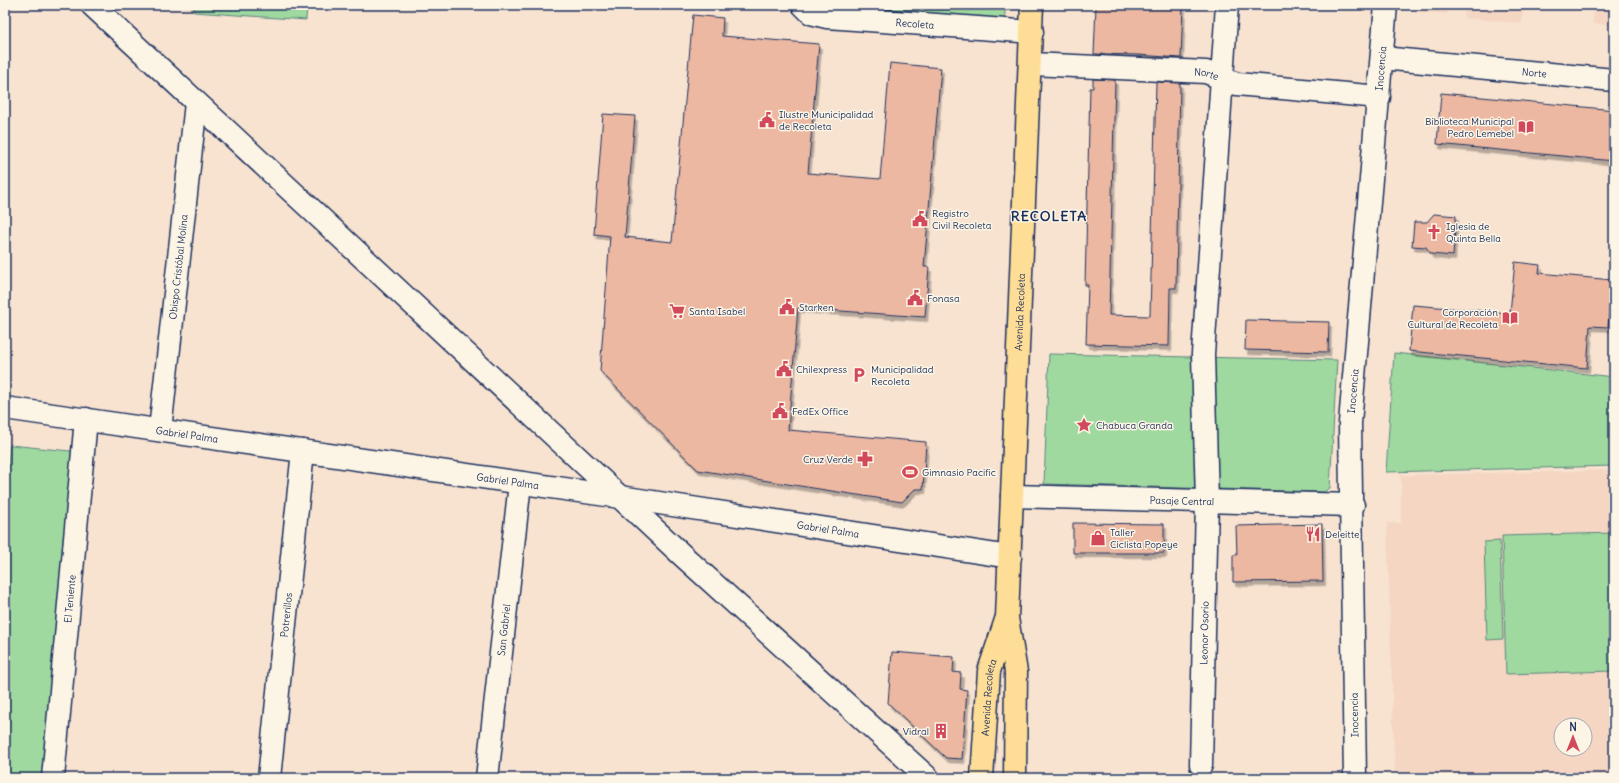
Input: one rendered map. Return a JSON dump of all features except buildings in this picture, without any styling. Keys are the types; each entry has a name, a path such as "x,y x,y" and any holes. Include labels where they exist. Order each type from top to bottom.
{"main road":[{"name":"Avenida Recoleta","path":"1015,778 1016,672 1007,618 1031,64 1032,5"},
{"name":"Avenida Recoleta","path":"982,778 989,671 1007,618"}],"street":[{"path":"92,5 620,497 928,778"},
{"name":"Recoleta","path":"803,5 811,12 827,17 1032,32"},
{"name":"Leonor Osorio","path":"1201,765 1207,502 1203,354 1227,5"},
{"name":"Inocencia","path":"1355,778 1350,423 1351,397 1379,97 1386,5"},
{"name":"Norte","path":"1382,58 1614,80"},
{"name":"Norte","path":"1031,64 1206,72 1237,84 1379,97"},
{"name":"Obispo Cristóbal Molina","path":"160,430 196,103"},
{"name":"Gabriel Palma","path":"5,408 520,482 1010,557"},
{"name":"El Teniente","path":"53,778 86,419"},
{"name":"Potrerillos","path":"269,778 303,451"},
{"name":"San Gabriel","path":"487,778 520,482"},
{"name":"Pasaje Central","path":"1012,496 1352,505"}],"shaded area":[{"path":"1416,5 1448,5 1447,14 1416,12"},
{"path":"1465,5 1523,5 1522,23 1464,18"},
{"path":"1594,5 1614,5 1614,25 1593,24"},
{"path":"1614,470 1614,778 1396,777 1394,756 1387,523 1401,523 1401,475"}],"green space":[{"path":"194,5 307,5 306,20 194,12"},
{"path":"825,5 1005,5 1005,21 826,6"},
{"path":"1394,353 1614,377 1614,466 1386,472"},
{"path":"1049,354 1337,360 1330,488 1324,492 1044,484"},
{"path":"10,445 80,452 45,778 5,778 5,494"},
{"path":"1614,533 1614,671 1506,674 1502,536"},
{"path":"1500,541 1503,639 1487,640 1484,542"}],"place":[{"name":"Ilustre Municipalidad de Recoleta","path":"767,120"},
{"name":"Biblioteca Municipal Pedro Lemebel","path":"1526,127"},
{"name":"Registro Civil Recoleta","path":"920,219"},
{"name":"Iglesia de Quinta Bella","path":"1434,232"},
{"name":"Fonasa","path":"915,298"},
{"name":"Starken","path":"787,307"},
{"name":"Santa Isabel","path":"677,311"},
{"name":"Corporación Cultural de Recoleta","path":"1510,318"},
{"name":"Chilexpress","path":"784,369"},
{"name":"Municipalidad Recoleta","path":"859,375"},
{"name":"FedEx Office","path":"780,411"},
{"name":"Chabuca Granda","path":"1084,425"},
{"name":"Cruz Verde","path":"865,459"},
{"name":"Gimnasio Pacific","path":"910,472"},
{"name":"Deleitte","path":"1313,534"},
{"name":"Taller Ciclista Popeye","path":"1098,538"},
{"name":"Vidral","path":"941,731"}],"district":[{"name":"RECOLETA","path":"1049,216"}]}
